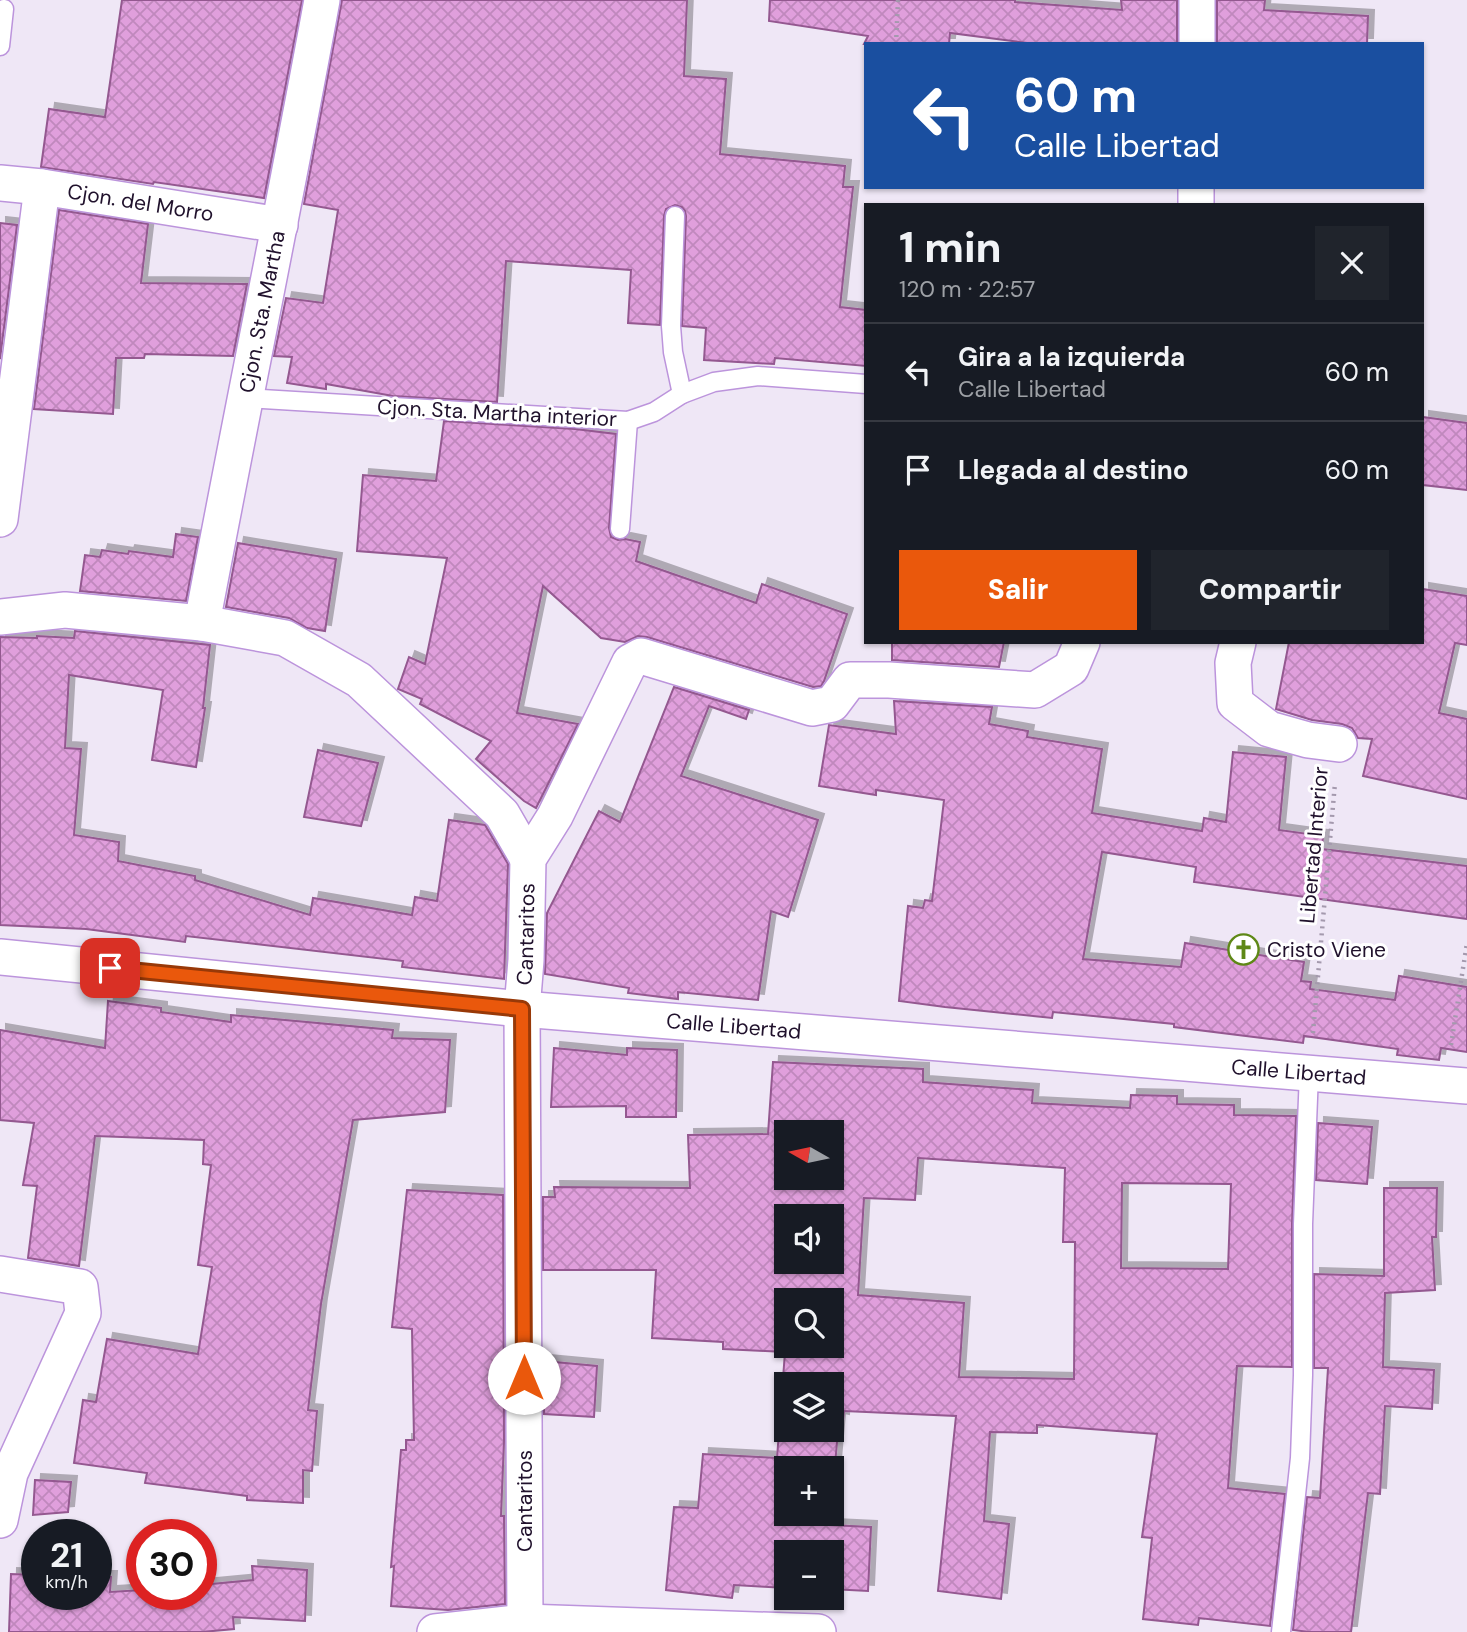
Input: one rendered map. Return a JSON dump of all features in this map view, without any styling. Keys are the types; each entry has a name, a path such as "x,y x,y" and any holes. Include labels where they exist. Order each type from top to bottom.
{"street":[{"name":"Cjon. Sta. Martha","path":"202,623 322,0"},
{"path":"1197,0 1197,42"},
{"name":"Cjon. del Morro","path":"0,183 42,187 280,225"},
{"path":"0,519 42,187"},
{"path":"0,617 65,610 202,623 285,638 359,680 502,814 528,859"},
{"name":"Cantaritos","path":"525,1622 522,1009 528,859 555,816 630,662 641,656 812,708 832,705 850,680 889,680 1035,690 1071,668 1081,644"},
{"path":"1238,644 1233,663 1235,703 1269,729 1308,740 1339,744"},
{"name":"Calle Libertad","path":"0,957 522,1009 1456,1085"},
{"path":"0,1274 80,1287 83,1313 10,1473 0,1520"},
{"path":"435,1632 525,1622 818,1632"}],"lane":[{"path":"0,46 4,9"},
{"path":"675,216 671,326 673,352 682,394"},
{"name":"Cjon. Sta. Martha interior","path":"244,398 628,421 654,412 682,394 714,382 758,376 864,384"},
{"path":"620,529 628,421"},
{"path":"1281,1632 1300,1458 1303,1224 1309,1073"}],"path":[{"path":"896,42 898,0"},
{"name":"Libertad Interior","path":"1309,1073 1339,744"},
{"path":"1456,1085 1467,943"}],"building":[{"path":"122,0 302,0 264,198 41,167 49,109 105,117"},
{"path":"342,0 687,0 684,76 726,79 720,154 845,166 843,187 853,187 840,307 864,310 864,366 775,358 774,364 704,360 706,328 682,326 686,216 682,207 675,205 666,209 664,216 660,325 628,323 631,270 506,261 497,402 393,396 326,384 326,389 287,383 292,357 274,356 286,298 323,303 338,210 304,204"},
{"path":"770,0 1015,0 1122,10 1121,0 1177,0 1177,42 1020,42 950,33 949,42 865,42 868,36 769,21"},
{"path":"1217,0 1265,0 1264,10 1368,16 1367,42 1217,42"},
{"path":"59,210 148,224 141,283 247,284 233,356 145,354 144,358 116,358 113,414 34,409"},
{"path":"0,223 17,225 0,359"},
{"path":"1424,417 1467,423 1467,490 1424,485"},
{"path":"444,421 616,434 609,528 611,537 640,542 636,561 756,603 762,584 847,614 821,686 813,687 647,637 638,636 625,642 601,638 543,586 517,713 578,724 536,808 524,801 476,759 491,741 420,704 422,699 398,689 409,657 425,664 447,558 357,551 363,475 436,481"},
{"path":"176,534 198,537 186,601 80,591 85,555 100,557 102,550 173,557"},
{"path":"238,543 336,559 325,631 307,628 289,618 226,607"},
{"path":"1424,589 1467,596 1467,645 1455,643 1439,713 1467,719 1467,799 1363,776 1372,739 1358,738 1352,728 1342,724 1312,720 1276,709 1289,644 1424,644"},
{"path":"75,631 210,645 205,708 196,767 152,760 163,690 69,675 65,748 81,749 74,835 119,842 118,861 195,876 195,880 310,915 313,898 412,915 415,897 437,901 449,820 485,825 508,864 504,979 402,967 403,961 186,936 185,942 86,929 0,925 0,637 74,638"},
{"path":"892,644 1004,644 999,667 892,660"},
{"path":"674,687 749,710 746,719 709,706 681,776 818,820 788,917 771,911 758,1000 678,992 678,999 628,993 629,988 545,974 547,913 599,811 620,822"},
{"path":"894,701 992,707 989,724 1028,731 1027,737 1102,749 1092,813 1202,831 1204,818 1226,822 1233,752 1286,757 1279,830 1323,836 1322,849 1467,866 1467,919 1194,882 1196,867 1102,852 1083,959 1181,967 1185,943 1304,962 1301,981 1311,982 1310,989 1395,1000 1399,976 1467,987 1467,1052 1441,1048 1439,1060 1397,1055 1398,1049 1304,1036 1303,1043 1174,1027 1174,1024 1053,1012 1052,1018 899,1001 908,906 923,908 925,900 932,901 944,800 876,790 876,795 819,786 829,725 896,734"},
{"path":"318,750 378,763 361,826 304,817"},
{"path":"108,1001 231,1022 231,1015 393,1030 392,1038 450,1040 445,1112 353,1120 321,1304 308,1410 317,1411 312,1471 303,1470 303,1503 247,1500 247,1496 145,1483 147,1473 74,1463 83,1400 96,1402 107,1339 198,1354 212,1267 198,1265 211,1165 203,1164 204,1140 95,1136 79,1266 28,1258 37,1186 23,1185 34,1123 0,1120 0,1030 105,1048"},
{"path":"554,1048 627,1055 627,1048 677,1050 676,1117 626,1117 626,1106 551,1107"},
{"path":"773,1062 923,1069 923,1082 1033,1090 1032,1103 1130,1108 1131,1095 1177,1096 1177,1104 1234,1105 1234,1115 1296,1116 1292,1224 1292,1367 1237,1366 1228,1488 1285,1494 1270,1626 1199,1618 1198,1625 1143,1619 1152,1538 1142,1537 1157,1434 1037,1425 1037,1433 990,1432 984,1521 1009,1524 1001,1599 938,1591 956,1416 844,1411 844,1372 783,1372 785,1358 844,1358 844,1288 774,1288 774,1351 723,1349 723,1342 652,1338 656,1270 543,1270 543,1197 555,1197 554,1187 690,1188 688,1135 768,1134","holes":["918,1158 1065,1168 1063,1242 1075,1242 1074,1379 959,1377 964,1303 858,1295 864,1198 915,1200","1122,1183 1231,1184 1228,1269 1121,1268"]},
{"path":"1318,1123 1372,1127 1367,1184 1316,1180"},
{"path":"1384,1188 1437,1188 1436,1237 1432,1237 1435,1290 1385,1293 1383,1367 1434,1370 1432,1409 1385,1406 1380,1494 1368,1493 1351,1632 1293,1630 1307,1497 1320,1498 1328,1368 1314,1368 1314,1274 1384,1276"},
{"path":"407,1190 503,1195 504,1441 501,1516 504,1516 505,1604 448,1610 391,1606 394,1566 391,1567 401,1450 406,1450 406,1440 414,1440 412,1329 392,1327"},
{"path":"544,1361 597,1366 594,1417 544,1414"},
{"path":"778,1442 837,1442 836,1456 777,1456"},
{"path":"703,1454 774,1458 774,1526 871,1527 868,1591 844,1590 844,1540 774,1540 774,1587 734,1585 732,1598 666,1590 674,1507 698,1508"},
{"path":"35,1480 71,1482 68,1512 33,1515"},
{"path":"252,1566 307,1570 305,1621 233,1617 234,1629 202,1632 9,1632 11,1574 21,1574 21,1610 112,1610 112,1592 126,1591 126,1610 217,1610 217,1583 253,1580"}],"place":[{"name":"Cristo Viene","path":"1244,950"}],"route":[{"path":"110,968 522,1009 524,1378"}]}
